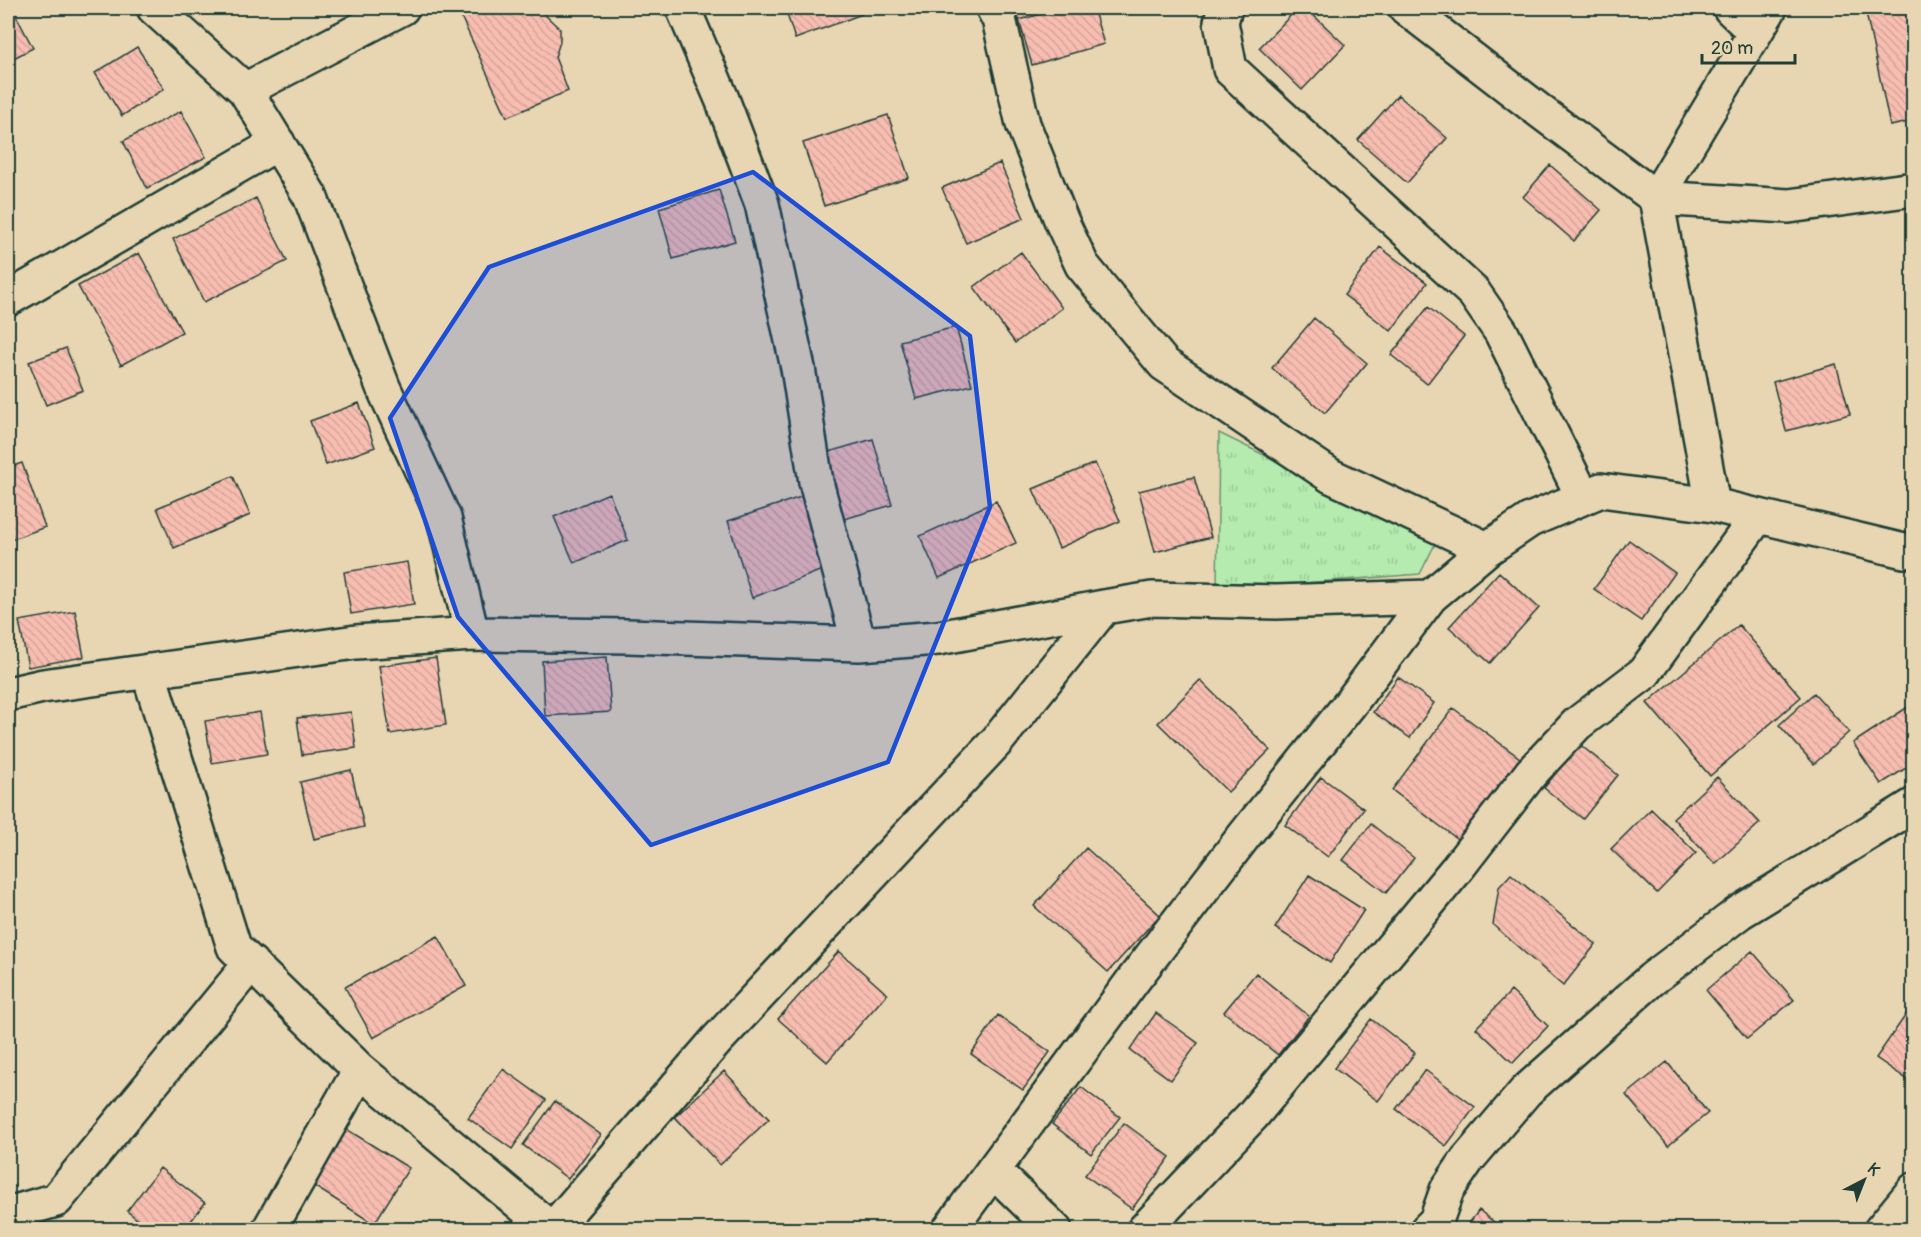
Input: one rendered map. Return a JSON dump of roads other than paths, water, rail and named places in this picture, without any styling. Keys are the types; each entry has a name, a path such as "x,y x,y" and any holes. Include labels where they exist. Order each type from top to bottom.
{"street":[{"path":"154,8 245,90 310,196 383,387 444,518 472,634"},
{"path":"245,90 402,8"},
{"path":"683,8 722,99 762,204 798,368 816,482 860,644"},
{"path":"993,8 999,20 1023,124 1082,266 1164,364 1331,476 1487,549"},
{"path":"1225,8 1221,22 1230,69 1474,293 1501,332 1583,497"},
{"path":"1406,8 1656,198 1789,206 1914,189"},
{"path":"1713,505 1656,198 1762,20 1730,8"},
{"path":"8,299 278,143"},
{"path":"949,1230 1142,969 1349,705 1430,597 1487,549 1530,520 1601,490 1713,505 1904,551 1914,549"},
{"path":"1144,1230 1252,1116 1456,870 1531,774 1577,724 1644,673 1758,516"},
{"path":"8,694 43,686 356,642 472,634 628,636 860,644 938,638 1152,599 1276,602 1430,597"},
{"path":"148,671 234,947 360,1070 552,1230 717,1040 997,741 1104,606"},
{"path":"1426,1230 1436,1221 1447,1190 1468,1159 1526,1091 1652,979 1740,912 1914,805"},
{"path":"8,1214 56,1200 251,963"},
{"path":"269,1230 360,1070"},
{"path":"993,1170 1055,1230"},
{"path":"1881,1230 1914,1190"}]}
